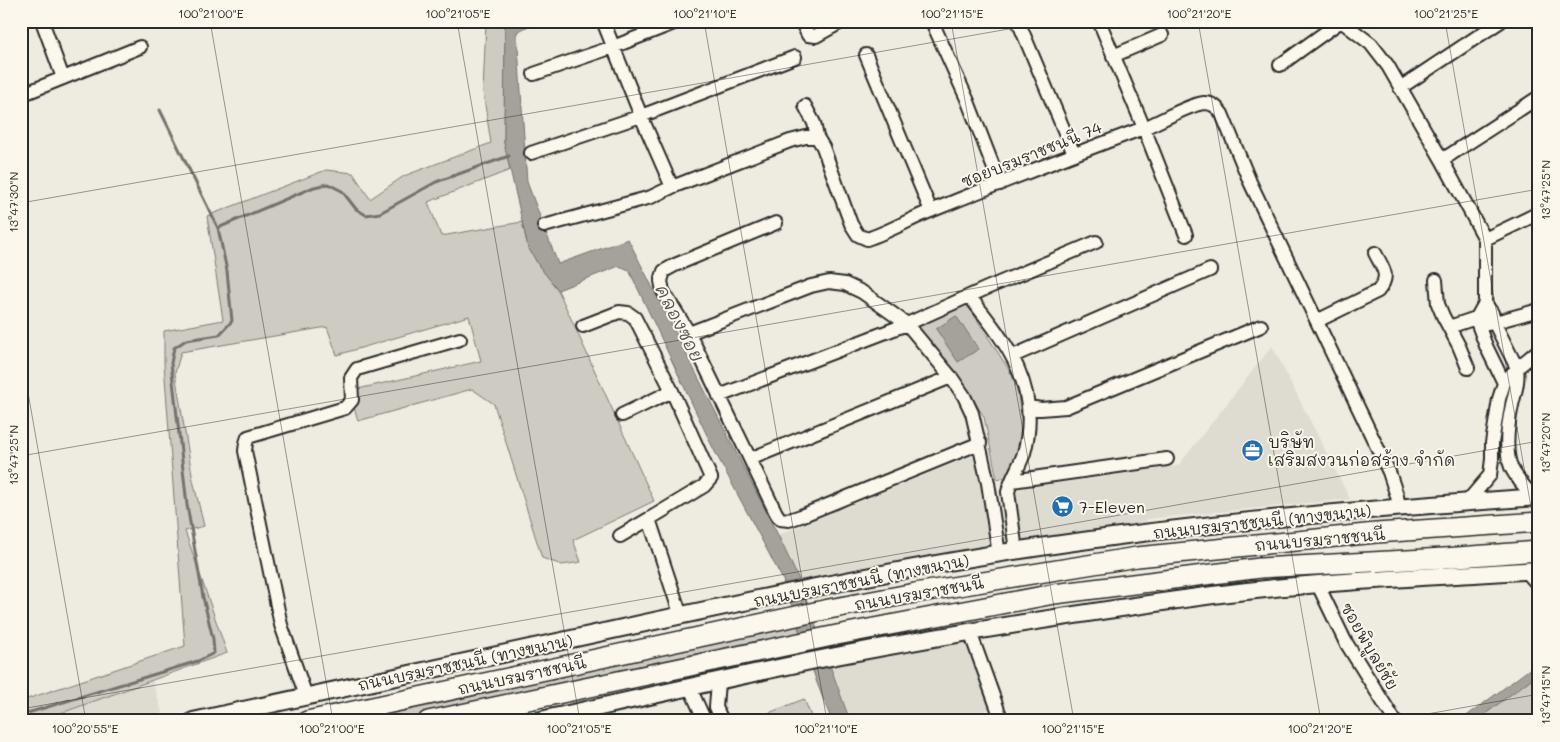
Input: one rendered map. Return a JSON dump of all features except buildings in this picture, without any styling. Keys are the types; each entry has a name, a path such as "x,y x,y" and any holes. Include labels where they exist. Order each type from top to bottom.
{"highway":[{"name":"ถนนบรมราชชนนี","path":"307,721 798,615 915,593 1136,556 1376,533 1539,522"},
{"name":"ถนนบรมราชชนนี","path":"428,721 810,640 1054,594 1260,568 1539,551"}],"main road":[{"name":"ถนนบรมราชชนนี (ทางขนาน)","path":"193,721 788,592 1016,551 1117,536 1244,521 1399,507 1536,498"},
{"path":"537,721 834,657 970,632 1110,610 1217,595 1392,579 1532,570"}],"street":[{"path":"42,21 64,78"},
{"path":"603,21 672,188"},
{"path":"534,74 613,47 679,21"},
{"path":"802,21 808,35 816,36 843,21"},
{"path":"1018,21 1074,154"},
{"path":"1099,21 1186,235"},
{"path":"1400,88 1501,21"},
{"path":"1280,65 1344,22 1371,44 1388,66 1442,160 1484,239 1490,312 1517,368 1518,374 1509,420 1507,442 1511,468 1536,498"},
{"path":"933,24 967,99 1000,184"},
{"path":"1112,56 1162,35"},
{"path":"21,95 140,47"},
{"path":"866,55 931,211"},
{"path":"531,153 641,116 795,56"},
{"path":"1442,160 1539,97"},
{"name":"ซอยบรมราชชนนี 74","path":"818,137 851,224 858,235 866,239 878,236 931,211 1144,128 1196,105 1206,103 1215,105 1222,114 1250,182 1389,472 1399,507"},
{"path":"544,226 651,197 790,141 806,137 818,137 806,106"},
{"path":"1484,239 1539,213"},
{"path":"776,223 664,271 661,281 663,291 689,333 780,519 789,520 980,443"},
{"path":"719,396 907,324 1096,242"},
{"path":"1317,321 1378,291 1384,284 1386,277 1384,270 1375,253"},
{"path":"1012,356 1210,270"},
{"path":"1436,280 1438,304 1468,368"},
{"path":"689,333 811,286 828,282 845,284 862,292 907,324 951,377 964,396 972,413 990,494 999,554"},
{"path":"969,296 996,329 1012,356 1022,378 1029,407 1029,425 1024,453 1010,486 1016,551"},
{"path":"1449,327 1477,324 1490,312 1539,310"},
{"path":"583,326 619,312 628,312 635,318 672,391 711,478 704,486 620,536"},
{"path":"1477,324 1490,312"},
{"path":"1477,324 1504,383"},
{"path":"1029,407 1041,409 1066,407 1261,326"},
{"path":"306,696 281,625 246,451 248,437 345,408 352,400 351,378 357,369 460,339"},
{"path":"1467,502 1490,475 1492,443 1499,399 1504,383 1517,368 1539,350"},
{"path":"750,459 951,377"},
{"path":"622,415 672,391"},
{"path":"1492,443 1507,442"},
{"path":"990,494 1010,486 1167,459"},
{"path":"649,519 681,616"},
{"path":"1532,570 1539,586"},
{"name":"ซอยพิบูลย์ชัย","path":"1318,586 1346,641 1394,721"},
{"path":"970,632 1002,721"},
{"path":"718,682 716,707 722,721"},
{"path":"690,688 703,716 716,707"}],"shaded area":[{"path":"486,21 505,21 504,143 510,170 428,202 441,236 522,222 528,247 539,266 558,290 654,501 573,540 581,562 562,565 542,558 494,404 472,389 358,421 349,391 481,361 469,316 337,355 327,327 181,352 175,373 193,480 204,526 185,531 227,653 67,711 34,721 21,721 21,701 185,646 164,364 164,331 223,320 207,216 326,170 353,173 370,199 404,176 491,143 483,92"},
{"path":"505,21 538,21 517,32 527,182 558,264 628,239 801,584 850,721 832,721 817,683 783,580 713,448 629,270 619,266 558,290 539,266 528,247 504,143"},
{"path":"967,304 1016,381 1022,423 1014,476 997,479 984,417 955,371 915,328 951,308"},
{"path":"956,316 979,349 958,362 936,329"},
{"path":"1272,346 1350,499 1147,519 1143,526 1024,545 1014,494 1020,489 1178,466"},
{"path":"972,456 978,461 990,550 801,584 778,535"},
{"path":"796,621 801,636 403,721 339,721"},
{"path":"963,638 990,709 960,721 850,721 831,664"},
{"path":"1539,662 1539,673 1476,721 1460,721"},
{"path":"1534,676 1539,683 1539,721 1476,721"},
{"path":"152,680 162,712 155,721 34,721 67,711"},
{"path":"804,699 813,721 751,721 751,720"}],"waterway":[{"path":"21,715 198,661 214,653 213,639 203,597 187,505 171,363 174,348 186,340 219,335 232,321 227,271 218,228 160,110"},
{"path":"218,228 314,187 328,184 342,191 356,209 366,215 380,213 436,182 509,156"}],"place":[{"name":"บริษัท เสริมสงวนก่อสร้าง จำกัด","path":"1252,450"},
{"name":"7-Eleven","path":"1063,506"}],"water label":[{"name":"คลองซอย","path":"680,323"}]}
